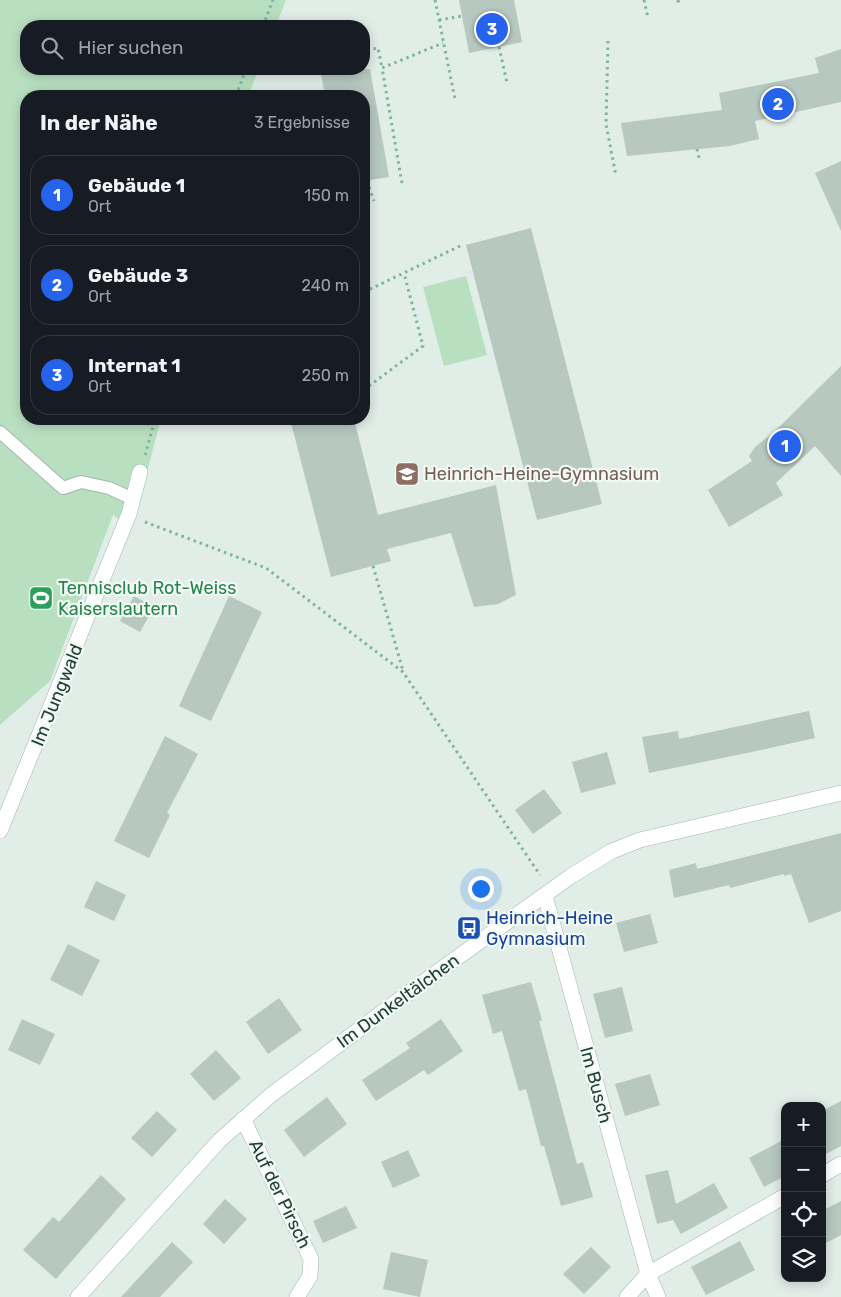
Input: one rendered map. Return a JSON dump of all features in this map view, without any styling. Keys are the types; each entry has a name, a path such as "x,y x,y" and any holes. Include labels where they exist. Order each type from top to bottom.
{"street":[{"name":"Im Jungwald","path":"0,831 129,514 140,472"},
{"name":"Im Dunkeltälchen","path":"78,1297 220,1140 243,1118 349,1037 612,850 640,840 841,793"},
{"name":"Im Busch","path":"545,896 648,1274 658,1297"},
{"name":"Auf der Pirsch","path":"243,1118 311,1259 310,1276 297,1297"},
{"path":"826,1173 841,1164"},
{"path":"626,1297 648,1274 781,1198"}],"lane":[{"path":"0,432 63,488 81,482 109,488 133,499"}],"path":[{"path":"264,20 272,0"},
{"path":"435,0 455,99"},
{"path":"644,0 648,18"},
{"path":"678,0 679,6"},
{"path":"439,20 462,16"},
{"path":"608,40 606,124 616,176"},
{"path":"382,68 443,43"},
{"path":"499,47 507,83"},
{"path":"370,49 378,48 402,183"},
{"path":"238,90 244,75"},
{"path":"697,149 699,158"},
{"path":"370,189 374,201"},
{"path":"370,289 460,246"},
{"path":"370,385 424,346 404,273"},
{"path":"140,472 153,425"},
{"path":"152,525 266,568 403,672"},
{"path":"372,566 403,672 545,881 545,896"}],"green space":[{"path":"0,0 286,0 278,20 20,20 20,75 257,75 250,90 20,90 20,425 159,425 132,528 113,515 50,681 0,725"},
{"path":"466,276 487,355 444,366 423,287"}],"building":[{"path":"459,0 514,0 522,42 469,53"},
{"path":"841,49 841,102 755,121 759,139 730,146 627,156 621,123 722,110 719,93 819,73 815,58"},
{"path":"370,69 389,177 370,180 370,90 324,90 321,75 370,75"},
{"path":"841,161 841,231 815,173"},
{"path":"531,228 602,504 537,520 466,245"},
{"path":"841,366 841,476 815,446 776,483 783,495 729,527 708,490 752,461 749,456 755,447 773,433"},
{"path":"292,425 356,425 378,515 496,485 516,595 498,604 474,607 451,533 387,549 391,561 331,577"},
{"path":"134,596 154,607 140,632 120,621"},
{"path":"229,596 262,612 211,721 179,706"},
{"path":"809,711 815,738 649,773 642,737 678,731 679,739"},
{"path":"165,736 198,754 167,813 170,815 149,858 114,841"},
{"path":"607,752 616,784 581,793 572,762"},
{"path":"544,789 562,813 533,834 515,810"},
{"path":"841,833 841,911 809,923 791,874 784,876 784,874 730,888 729,885 674,898 669,870 696,863 697,869"},
{"path":"96,881 126,895 114,921 84,907"},
{"path":"650,914 658,943 624,952 616,923"},
{"path":"68,944 100,960 82,996 50,980"},
{"path":"531,982 542,1020 539,1021 577,1164 583,1162 593,1197 561,1206 544,1146 541,1146 526,1089 519,1091 502,1031 493,1034 482,995"},
{"path":"622,987 633,1031 605,1038 593,994"},
{"path":"279,998 302,1030 268,1054 246,1022"},
{"path":"22,1019 55,1034 40,1065 8,1050"},
{"path":"441,1019 463,1051 428,1075 424,1070 376,1101 362,1080 410,1048 406,1043"},
{"path":"216,1050 241,1078 214,1101 190,1074"},
{"path":"650,1074 660,1105 625,1116 615,1084"},
{"path":"327,1097 347,1124 304,1157 284,1130"},
{"path":"841,1101 841,1146 826,1154 826,1147 826,1109"},
{"path":"157,1111 177,1130 152,1157 131,1138"},
{"path":"781,1141 781,1178 764,1187 749,1158"},
{"path":"408,1150 420,1176 393,1188 381,1162"},
{"path":"668,1170 676,1204 714,1183 728,1208 681,1234 673,1220 657,1224 645,1175"},
{"path":"101,1175 126,1199 56,1279 23,1250 53,1217 59,1222"},
{"path":"225,1199 247,1219 224,1244 203,1224"},
{"path":"841,1201 841,1235 826,1243 826,1237 826,1209"},
{"path":"346,1206 357,1228 323,1243 313,1221"},
{"path":"740,1241 755,1270 706,1295 691,1267"},
{"path":"172,1242 193,1262 160,1297 121,1297"},
{"path":"591,1247 611,1267 584,1294 563,1274"},
{"path":"391,1252 428,1260 420,1297 383,1289"}],"place":[{"name":"Internat 1","path":"492,29"},
{"name":"Gebäude 3","path":"778,104"},
{"name":"Gebäude 1","path":"785,446"},
{"name":"Heinrich-Heine-Gymnasium","path":"407,474"},
{"name":"Tennisclub Rot-Weiss Kaiserslautern","path":"41,598"},
{"name":"Heinrich-Heine Gymnasium","path":"469,928"}]}
